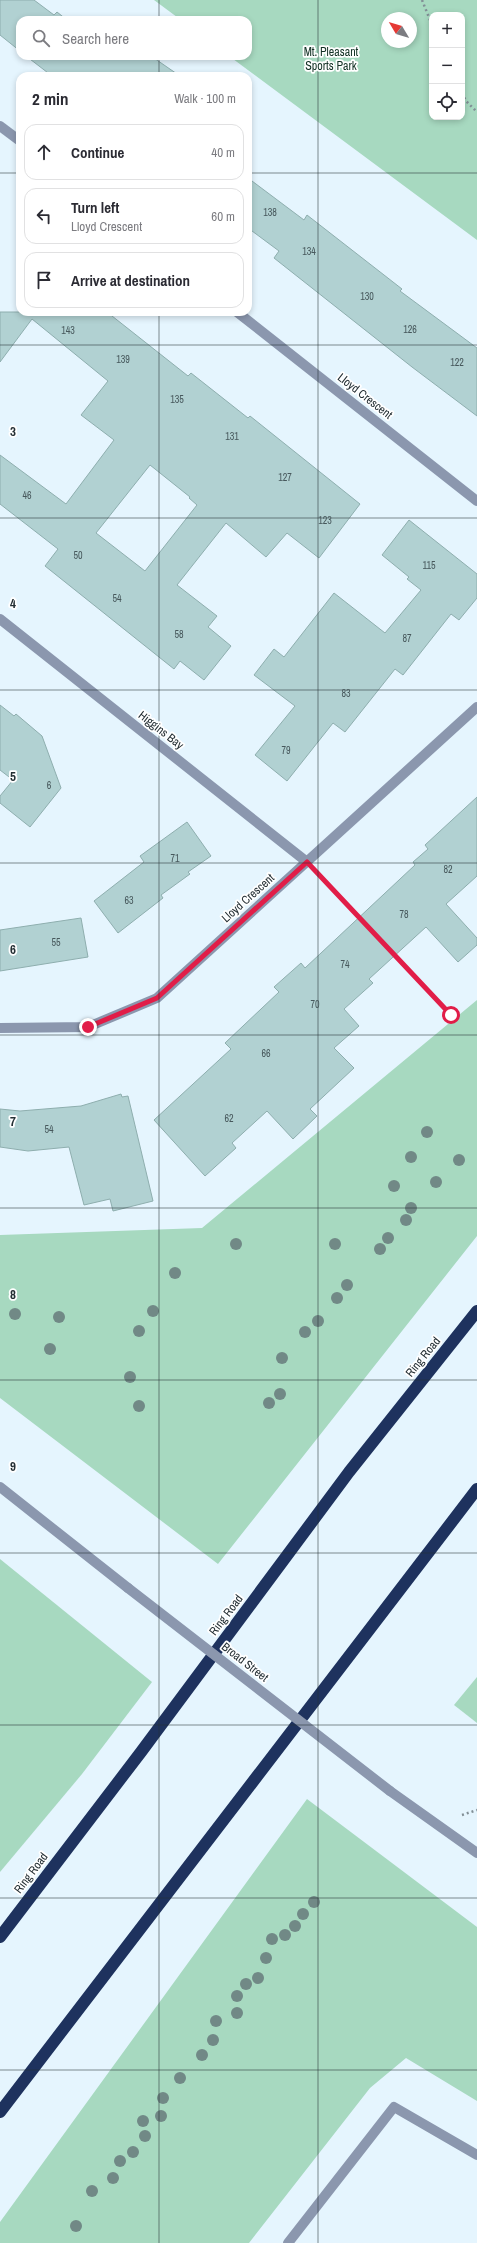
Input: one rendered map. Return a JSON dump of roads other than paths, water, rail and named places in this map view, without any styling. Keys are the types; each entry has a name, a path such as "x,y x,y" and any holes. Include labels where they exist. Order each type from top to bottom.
{"highway":[{"name":"Ring Road","path":"0,1937 141,1752 349,1472 477,1311"},
{"path":"0,2112 477,1489"},
{"path":"0,1924 141,1752"}],"street":[{"path":"0,126 16,138"},
{"name":"Lloyd Crescent","path":"242,316 477,501"},
{"name":"Higgins Bay","path":"0,619 307,862"},
{"name":"Lloyd Crescent","path":"0,1028 88,1027 157,998 477,707"},
{"name":"Broad Street","path":"0,1487 128,1588 390,1790 477,1853"},
{"path":"288,2243 394,2107 477,2156"}],"park label":[{"name":"Mt. Pleasant Sports Park","path":"331,59"}]}
